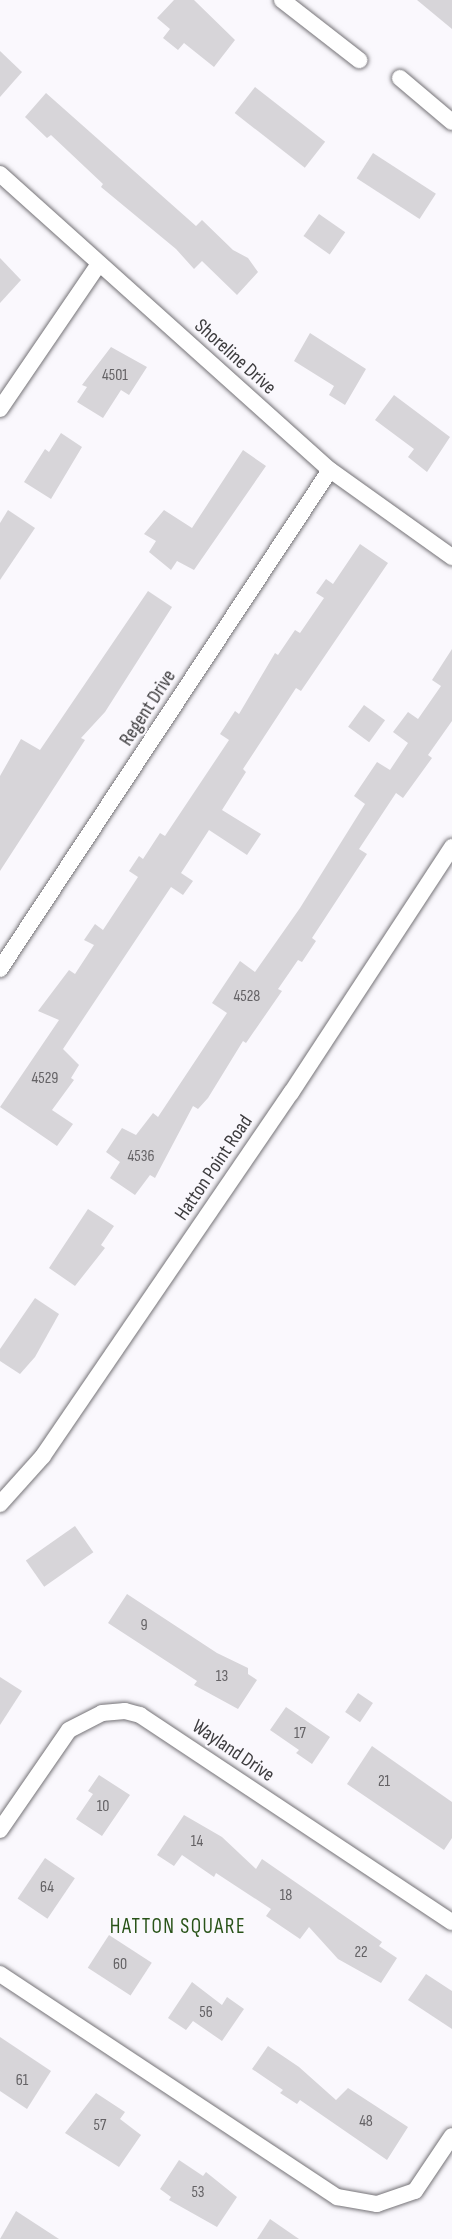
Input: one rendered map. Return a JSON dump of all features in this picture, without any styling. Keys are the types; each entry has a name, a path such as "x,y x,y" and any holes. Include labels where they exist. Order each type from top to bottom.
{"street":[{"path":"283,1 359,60"},
{"path":"400,78 452,122"},
{"name":"Shoreline Drive","path":"0,174 330,470 452,557"},
{"path":"0,409 99,264"},
{"name":"Regent Drive","path":"0,969 330,470"},
{"name":"Hatton Point Road","path":"0,1504 50,1446 291,1093 452,847"},
{"name":"Wayland Drive","path":"0,1830 5,1812 69,1730 93,1716 125,1711 140,1715 452,1922"},
{"path":"0,1974 337,2197 377,2204 415,2191 452,2136"}],"building":[{"path":"174,0 194,0 235,40 214,67 184,43 178,50 163,38 170,29 157,18"},
{"path":"417,0 452,0 452,29"},
{"path":"0,51 22,72 0,97"},
{"path":"255,87 325,142 305,168 235,113"},
{"path":"46,93 196,226 202,220 233,250 248,258 258,272 237,295 202,261 194,269 176,249 101,187 103,184 51,135 47,138 25,117"},
{"path":"373,153 436,194 420,219 357,178"},
{"path":"319,214 345,232 330,254 304,236"},
{"path":"0,258 21,280 0,303"},
{"path":"310,333 366,369 345,405 329,395 334,386 294,361"},
{"path":"111,347 147,367 129,395 121,390 103,418 77,402 87,387 82,385"},
{"path":"394,395 450,437 427,472 408,457 414,449 375,420"},
{"path":"61,433 82,447 51,499 24,482 45,449 49,452"},
{"path":"243,450 266,466 194,570 177,561 171,570 149,552 156,541 144,534 164,510 192,528"},
{"path":"8,510 35,528 0,580 0,523"},
{"path":"360,544 388,563 301,691 296,688 243,769 246,772 222,810 261,834 247,855 209,830 181,873 193,881 183,895 171,887 63,1049 79,1065 71,1078 74,1080 52,1110 73,1124 57,1146 0,1107 59,1020 38,1011 69,970 75,974 94,945 84,940 95,924 103,930 138,877 129,871 139,856 143,859 160,833 165,836 229,740 220,734 235,711 239,714 275,653 278,655 295,630 300,633 324,598 316,593 326,579 333,584"},
{"path":"148,591 172,607 105,712 81,738 85,740 0,871 0,776 21,739 40,750"},
{"path":"452,649 452,721 428,755 432,758 403,798 396,793 359,849 367,854 312,938 316,941 302,962 298,960 278,989 282,991 246,1043 243,1041 208,1098 198,1109 193,1106 155,1178 150,1175 135,1195 110,1178 120,1162 106,1152 122,1128 136,1135 153,1113 158,1117 227,1013 212,1003 240,961 255,972 300,908 365,804 354,796 377,762 390,770 408,743 393,732 408,712 418,719 441,686 432,680"},
{"path":"364,705 385,720 369,742 348,727"},
{"path":"88,1209 114,1226 101,1245 105,1248 75,1286 49,1268"},
{"path":"35,1298 59,1314 35,1357 20,1374 0,1361 0,1349"},
{"path":"75,1526 93,1552 44,1587 26,1560"},
{"path":"127,1594 217,1653 248,1668 248,1674 257,1680 238,1709 194,1685 197,1681 108,1623"},
{"path":"0,1677 22,1691 0,1725"},
{"path":"358,1693 373,1703 360,1722 345,1712"},
{"path":"286,1707 330,1737 312,1764 296,1753 299,1750 270,1730"},
{"path":"372,1746 452,1802 452,1838 444,1850 347,1784"},
{"path":"99,1775 130,1795 102,1836 76,1819 93,1794 88,1791"},
{"path":"184,1815 222,1837 256,1869 262,1859 382,1942 379,1946 397,1958 381,1983 338,1959 309,1927 300,1939 266,1916 271,1909 216,1873 214,1877 182,1855 174,1866 157,1855"},
{"path":"45,1858 75,1878 47,1919 18,1899"},
{"path":"109,1935 152,1963 131,1995 88,1968"},
{"path":"426,1974 452,1991 452,2029 408,2000"},
{"path":"192,1982 222,2005 227,1997 244,2009 222,2041 193,2021 186,2030 168,2018"},
{"path":"0,2037 51,2071 27,2109 0,2091"},
{"path":"268,2046 299,2067 336,2100 348,2088 408,2127 387,2160 300,2100 297,2104 280,2093 283,2090 252,2069"},
{"path":"96,2093 125,2112 120,2119 141,2135 119,2167 65,2133"},
{"path":"179,2160 203,2176 206,2172 237,2197 217,2227 169,2200 171,2197 160,2189"},
{"path":"16,2211 59,2239 0,2239"},
{"path":"270,2219 299,2239 257,2239"}],"district":[{"name":"HATTON SQUARE","path":"178,1927"}]}
